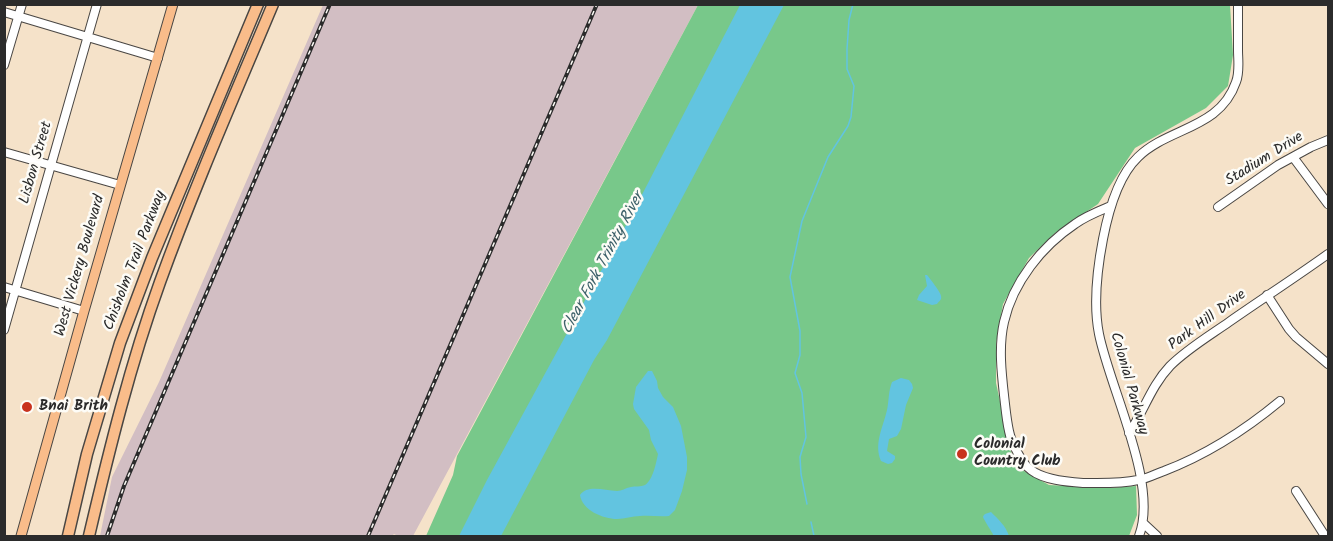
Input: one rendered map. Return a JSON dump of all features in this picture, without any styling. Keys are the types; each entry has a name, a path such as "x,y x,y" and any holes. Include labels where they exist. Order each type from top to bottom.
{"highway":[{"name":"Chisholm Trail Parkway","path":"69,533 87,454 107,385 140,289 258,4"},
{"name":"Chisholm Trail Parkway","path":"89,537 131,371 160,282 273,4"}],"main road":[{"name":"West Vickery Boulevard","path":"21,537 173,4"}],"street":[{"path":"4,65 22,4"},
{"name":"Lisbon Street","path":"4,330 97,4"},
{"name":"Colonial Parkway","path":"1139,537 1143,523 1143,495 1138,464 1098,332 1096,310 1102,240 1111,206 1126,172 1138,156 1174,134 1207,119 1230,94 1237,79 1238,4"},
{"path":"4,12 158,58"},
{"name":"Stadium Drive","path":"1218,207 1293,156 1329,140"},
{"path":"4,152 120,185"},
{"path":"1293,156 1329,204"},
{"path":"1111,206 1074,224 1043,252 1025,273 1004,322 1001,345 1003,386 1009,431 1022,461 1038,475 1048,478 1075,482 1115,483 1141,480 1210,450 1258,419 1280,401"},
{"name":"Park Hill Drive","path":"1129,434 1150,393 1170,366 1195,345 1329,254"},
{"path":"4,287 84,311"},
{"path":"1267,296 1296,337 1329,364"},
{"path":"1296,491 1325,537"},
{"path":"1143,523 1157,537"}],"shaded area":[{"path":"323,5 698,5 413,536 394,534 392,536 100,536 112,477 159,382"}],"green space":[{"name":"Colonial Country Club","path":"698,5 1230,5 1233,55 1228,86 1206,108 1135,148 1098,204 1055,233 1029,258 1003,304 996,344 996,383 1011,452 1024,471 1049,485 1107,488 1136,486 1137,515 1129,536 426,536 453,475 457,456"}],"water":[{"path":"740,5 784,5 501,536 459,536 487,480 632,214"},
{"path":"925,275 940,294 941,299 937,304 932,305 917,300 927,286"},
{"path":"648,371 652,371 658,388 673,407 681,426 687,470 675,510 669,516 637,516 617,519 594,513 582,500 580,495 583,492 592,489 620,491 643,486 648,483 655,466 658,454 649,430 633,404 636,387"},
{"path":"901,378 909,380 913,388 906,405 901,429 897,436 889,439 887,451 895,456 895,459 888,464 881,461 878,443 892,382"},
{"path":"991,512 1004,526 1009,536 994,536 983,517"}],"waterway":[{"path":"807,504 800,457 806,437 802,393 795,373 800,355 800,331 790,277 802,221 828,157 848,126 851,117 854,86 847,69 847,49 849,20 853,4"},
{"path":"811,522 814,536"}],"railway":[{"path":"107,536 124,486 330,4"},
{"path":"368,536 597,4"}],"place":[{"name":"Bnai Brith","path":"27,407"},
{"name":"Colonial Country Club","path":"962,454"}],"water label":[{"name":"Clear Fork Trinity River","path":"604,264"}]}
